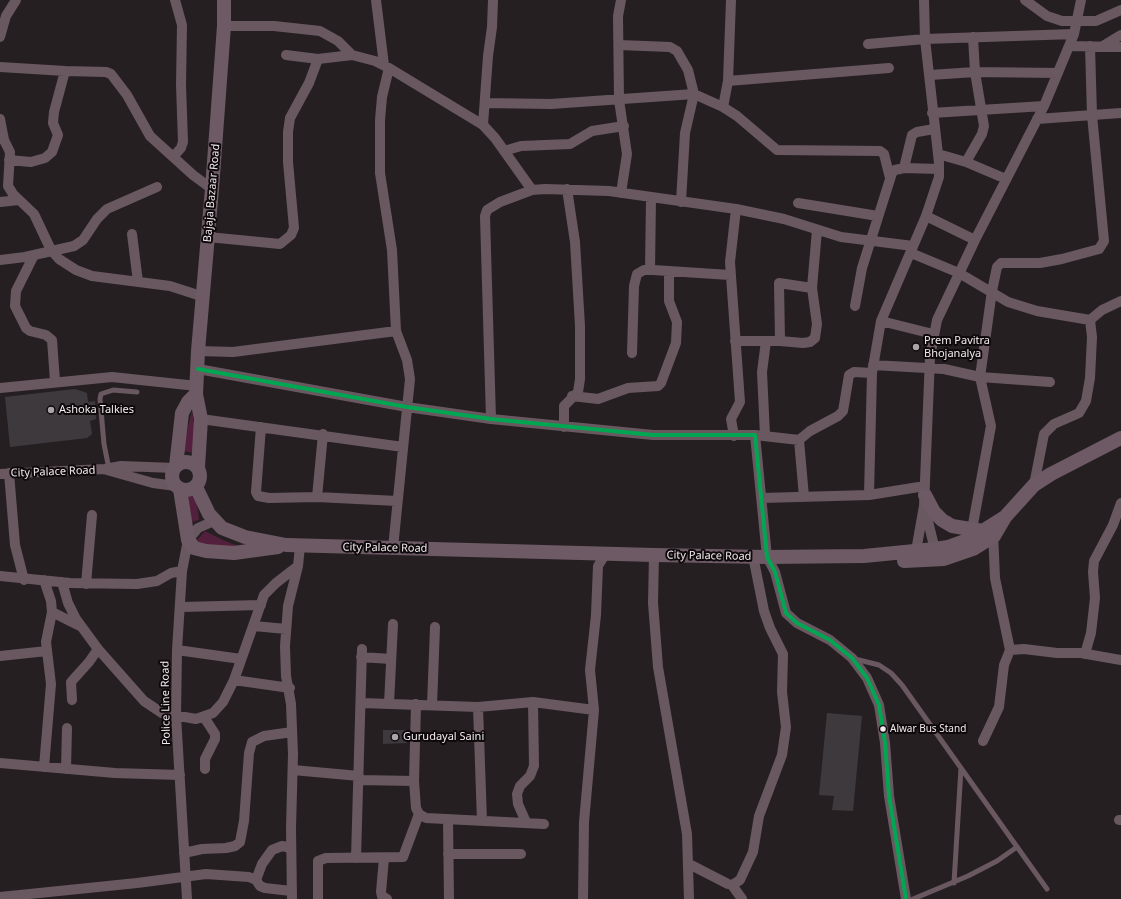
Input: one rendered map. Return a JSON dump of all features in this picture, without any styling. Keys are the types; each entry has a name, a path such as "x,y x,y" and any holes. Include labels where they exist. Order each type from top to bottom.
{"street":[{"path":"0,37 6,16 16,0"},
{"path":"173,156 182,148 182,25 176,0"},
{"name":"Bajaja Bazaar Road","path":"196,390 224,26 224,0"},
{"path":"376,0 387,66 380,120 379,162 392,250 396,331 410,371 393,548"},
{"path":"483,125 493,0"},
{"path":"621,0 618,16 619,100 627,154 621,193"},
{"path":"723,107 728,80 731,0"},
{"path":"870,495 872,369 881,321 926,216 938,182 938,154 932,113 930,75 925,39 924,0"},
{"path":"1025,0 1036,9 1056,19 1077,22 1096,21 1121,10"},
{"path":"917,556 925,496 929,370 933,334 937,320 975,240 1044,106 1074,34 1081,0"},
{"path":"224,26 274,26 320,31 338,41 352,55"},
{"path":"868,44 973,36 1074,34"},
{"path":"1102,46 1121,35"},
{"path":"966,162 982,134 984,126 975,72 973,36"},
{"path":"618,45 670,47 677,51 688,70 694,94 684,138 681,202"},
{"path":"1069,46 1121,47"},
{"path":"983,741 999,707 1004,665 1010,650 995,578 982,532 992,426 980,377 992,291 1000,263 1047,262 1087,253 1099,249 1102,246 1104,234 1092,115 1090,46"},
{"path":"286,55 318,59 352,55 375,60 387,66 412,83 483,125 532,190"},
{"path":"208,237 280,244 291,235 294,228 288,162 288,132 290,118 309,84 318,59"},
{"path":"0,67 106,72 111,74 127,95 145,130 193,175 212,189"},
{"path":"728,80 889,68"},
{"path":"9,160 31,162 44,158 52,152 58,135 53,123 54,112 65,71"},
{"path":"930,75 975,72 1058,73"},
{"path":"485,103 551,104 694,94 723,107 740,119 777,150 880,151 884,154 890,178"},
{"path":"932,113 1044,106"},
{"path":"1036,119 1121,113"},
{"path":"0,119 4,140 10,152 8,186 19,200 34,214 51,250 68,266 92,276 176,288 204,297"},
{"path":"504,151 521,146 570,144 592,131 624,126"},
{"path":"904,168 912,135 917,132 934,129"},
{"path":"938,154 966,162 1006,179"},
{"path":"855,306 869,241 890,178 896,170 904,168 939,169"},
{"path":"0,260 34,255 74,246 83,240 97,219 107,209 157,187"},
{"path":"491,419 487,210 493,205 532,190 567,189 621,193 736,209 784,219 841,237 912,250 992,291 998,297 1021,306 1090,320"},
{"path":"564,427 564,406 572,396 578,392 580,386 581,350 575,242 567,189"},
{"path":"650,270 651,198"},
{"path":"0,202 19,200"},
{"path":"798,203 878,216"},
{"path":"734,436 731,419 740,402 730,274 736,209"},
{"path":"926,216 975,240"},
{"path":"735,341 780,341 803,343 810,342 815,338 817,324 812,288 817,230"},
{"path":"132,234 138,282"},
{"path":"34,255 16,291 15,306 26,328 30,331 46,335 52,340 55,382"},
{"path":"632,353 634,286 638,274 650,270 730,274"},
{"path":"572,396 598,399 628,388 658,386 661,383 676,343 677,322 669,301 669,271"},
{"path":"780,341 779,283 812,288"},
{"path":"1090,320 1102,310 1121,301"},
{"path":"1034,485 1044,434 1054,424 1079,413 1084,407 1090,378 1092,337 1090,320"},
{"path":"881,321 933,334"},
{"path":"198,351 233,352 396,331"},
{"path":"766,341 762,372 760,435 762,498 767,557 774,572 783,605 790,618 830,640 852,658 867,678 882,714 889,796 906,899"},
{"path":"198,369 407,408 491,419 653,435 760,435 799,440 810,431 838,416 843,411 849,375 854,372 872,369 944,369 980,377 1050,382"},
{"path":"0,388 112,377 196,390"},
{"path":"107,469 153,483 178,487 186,491 196,487 201,476 198,467 201,419 196,390"},
{"path":"188,540 178,487 172,476 176,467 182,413 196,390"},
{"path":"201,419 403,446"},
{"path":"261,427 256,492 258,496 269,498 317,497 397,501"},
{"path":"317,497 322,434"},
{"name":"City Palace Road","path":"196,487 214,521 222,528 230,532 286,545 767,557 917,556 936,554 982,532 1005,517 1034,485 1070,463 1121,438"},
{"path":"799,440 804,497"},
{"path":"107,469 121,466 176,467 184,462 189,462 198,467"},
{"name":"City Palace Road","path":"5,474 107,469"},
{"path":"5,474 15,545 24,580"},
{"path":"762,498 870,495 925,496"},
{"path":"925,496 934,512 942,520 952,526 982,532"},
{"path":"925,496 936,554 959,555 973,550 982,532"},
{"path":"1085,654 1091,633 1095,598 1092,572 1094,561 1113,525 1121,503"},
{"path":"86,584 92,515"},
{"path":"188,540 198,528 214,521"},
{"name":"City Palace Road","path":"188,540 194,548 206,551 234,553 286,545"},
{"name":"Police Line Road","path":"187,899 176,716 177,650 181,607 182,571 188,540"},
{"path":"0,897 137,883 206,874 234,875 256,880 260,886 292,895 291,848 293,770 290,688 286,676 286,628 288,606 298,566 300,546"},
{"path":"583,899 584,835 594,710 590,670 596,615 598,566 606,552"},
{"path":"654,555 654,603 658,666 687,834 689,899"},
{"path":"732,885 740,880 753,852 759,816 778,767 786,727 782,692 782,654 764,611 753,556"},
{"path":"62,582 70,608 82,627 98,649 149,706 162,713 196,719 204,717 219,708 234,680 264,595 269,589 298,566"},
{"path":"0,576 24,580 44,580 86,584 152,582 171,573 182,571"},
{"path":"44,580 51,601 52,612 47,636 46,651 51,684 44,767"},
{"path":"181,607 261,605"},
{"path":"52,612 82,627"},
{"path":"389,704 393,624"},
{"path":"254,626 286,628"},
{"path":"432,705 435,627"},
{"path":"72,700 70,682 89,662 98,649"},
{"path":"1010,650 1024,649 1057,653 1085,654 1121,660"},
{"path":"177,650 241,659"},
{"path":"0,656 46,651"},
{"path":"356,858 362,653 391,659"},
{"path":"234,680 290,688"},
{"path":"361,703 478,706 534,702 594,710"},
{"path":"526,822 518,804 517,794 520,786 530,776 534,766 534,702"},
{"path":"416,704 414,781 416,808 419,814 426,818 544,824"},
{"path":"478,706 482,821"},
{"path":"204,717 215,734 215,739 205,759 205,769"},
{"path":"66,769 68,728"},
{"path":"184,853 202,849 226,848 235,846 240,842 244,821 249,753 252,742 264,736 292,732"},
{"path":"0,763 115,773 180,775"},
{"path":"293,770 359,778 414,781"},
{"path":"318,899 318,861 326,858 403,857 419,814"},
{"path":"448,819 449,899"},
{"path":"256,880 262,864 272,850 282,846 291,848"},
{"path":"448,854 522,854"},
{"path":"384,858 381,892 382,896 387,899"},
{"path":"689,864 732,885 742,899"}],"lane":[{"path":"107,469 100,399 101,394 113,390 137,392"},
{"path":"852,658 879,666 891,674 902,685 1047,890"},
{"path":"954,882 961,768"},
{"path":"913,899 954,882 997,861 1016,846"}],"shaded area":[{"path":"192,411 194,425 196,453 182,451"},
{"path":"196,494 199,520 191,522 186,496"},
{"path":"205,531 238,546 213,548 200,545 196,541"}],"building":[{"name":"Ashoka Talkies","path":"75,389 87,393 88,402 95,401 96,419 90,421 92,434 87,438 10,447 5,397"},
{"path":"827,713 862,716 853,811 832,810 834,796 819,795"},
{"name":"Gurudayal Saini","path":"383,730 407,730 407,743 383,744"}],"transit line":[{"path":"198,369 407,407 491,419 653,435 755,435 767,557 775,572 786,613 797,623 830,640 852,658 867,678 879,705 885,743 889,796 906,899"}],"place":[{"name":"Prem Pavitra Bhojanalya","path":"916,347"},
{"name":"Ashoka Talkies","path":"51,410"},
{"name":"Alwar Bus Stand","path":"883,729"},
{"name":"Gurudayal Saini","path":"395,737"}]}
